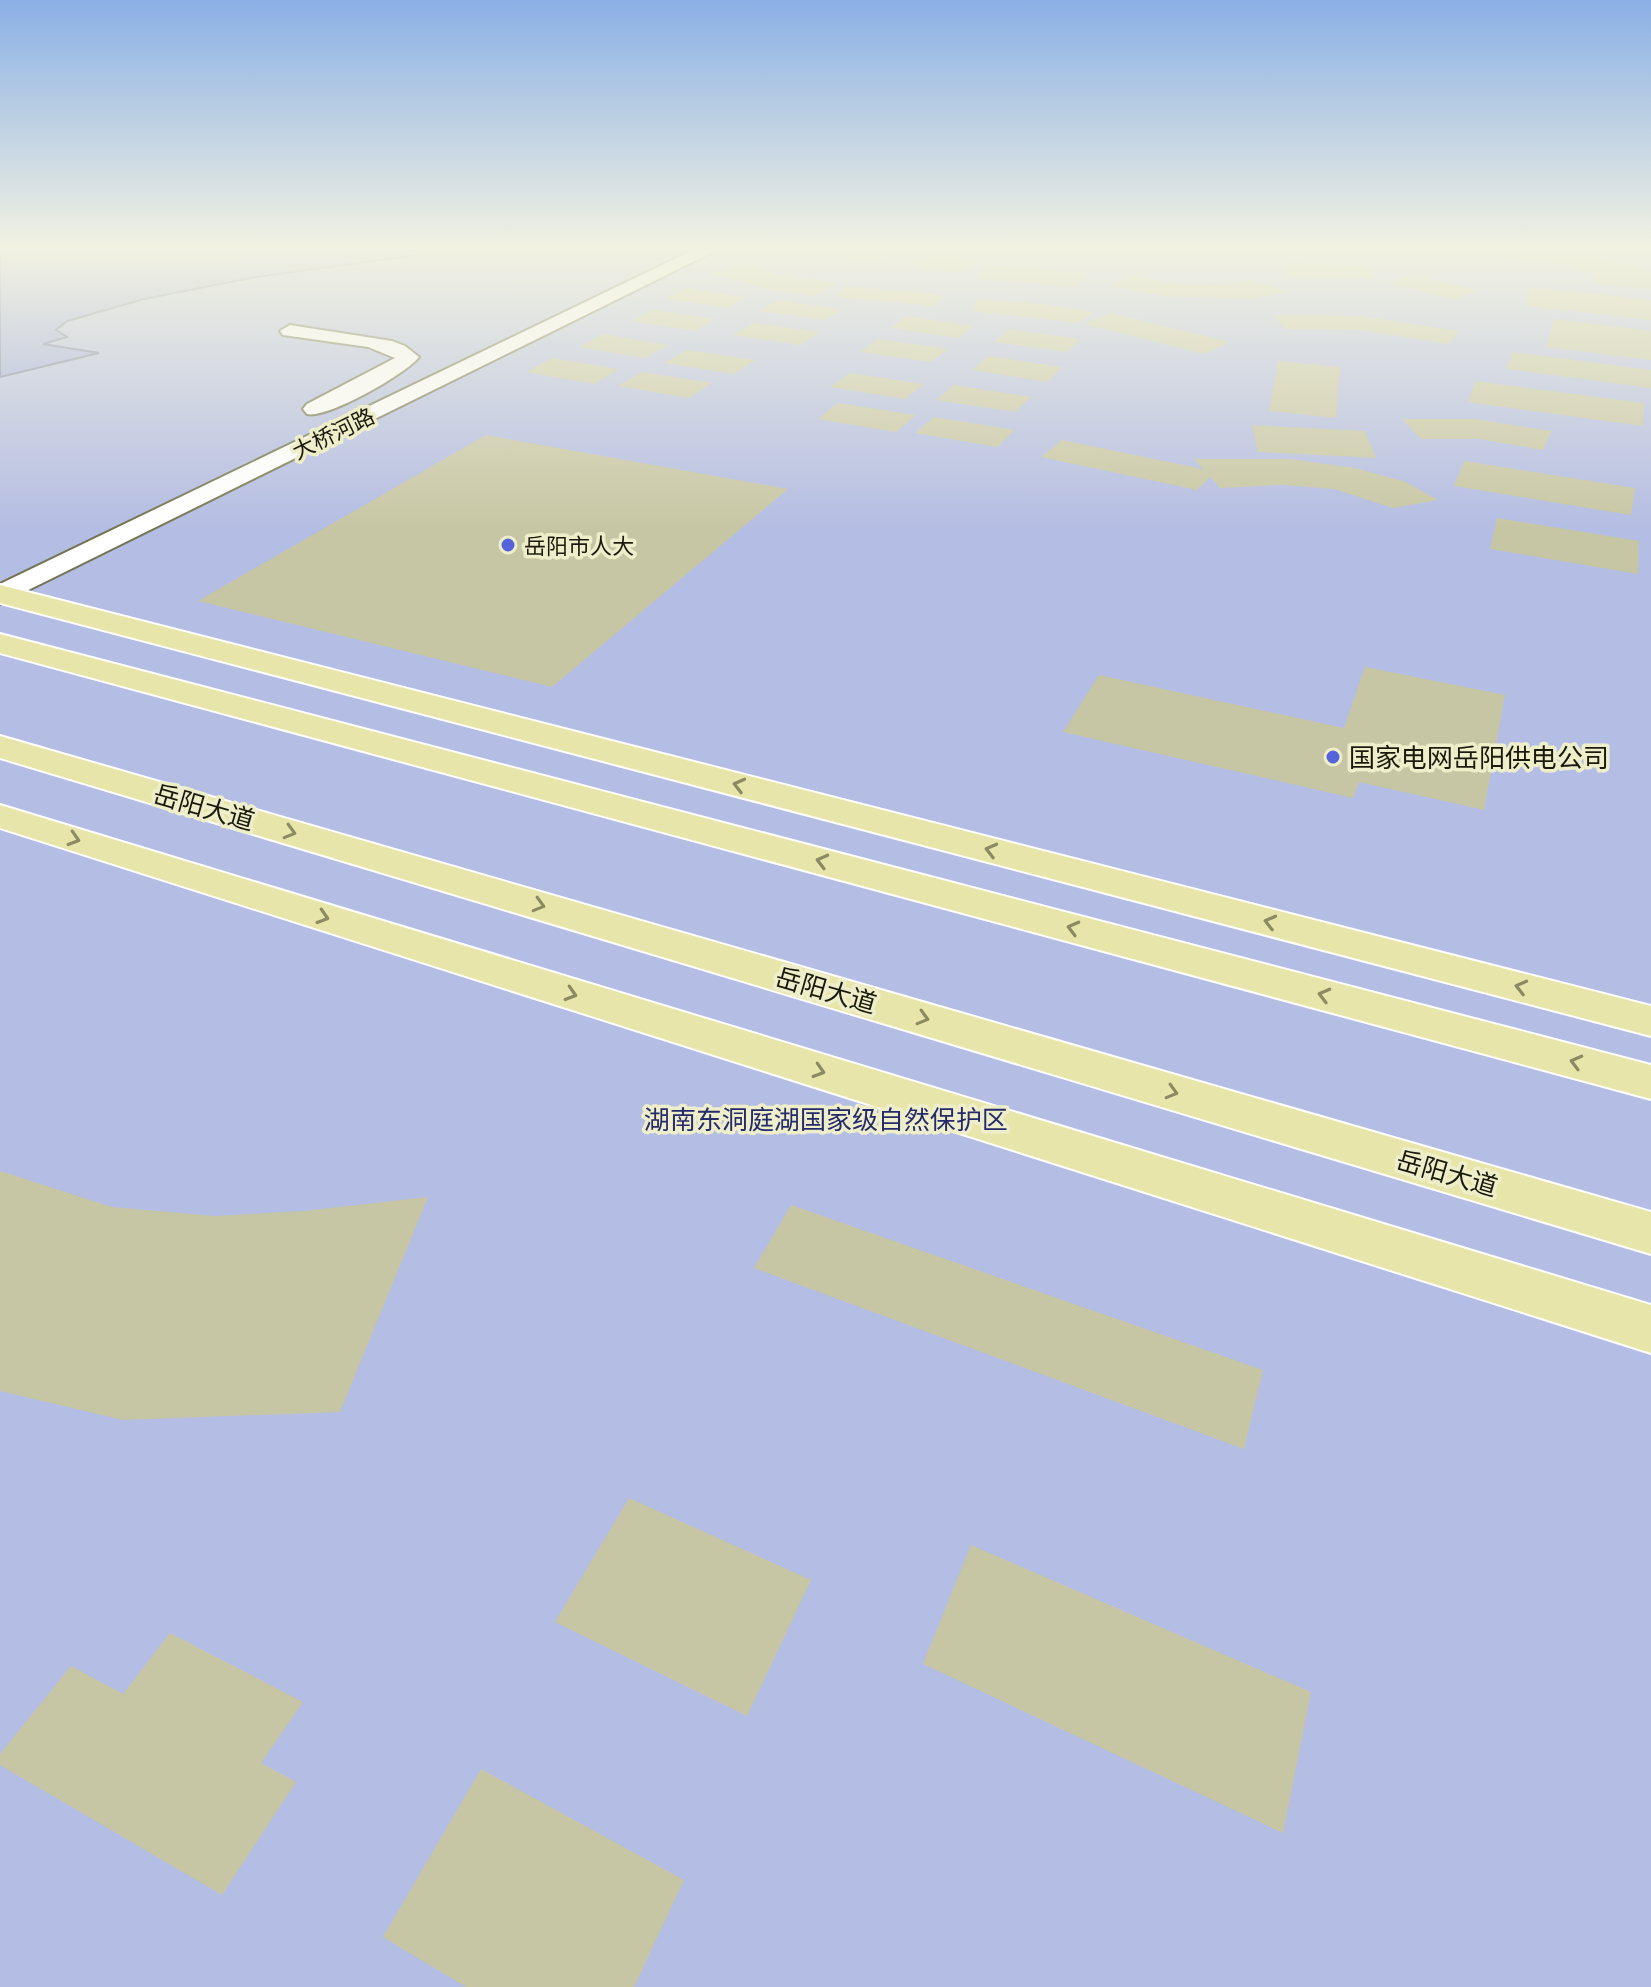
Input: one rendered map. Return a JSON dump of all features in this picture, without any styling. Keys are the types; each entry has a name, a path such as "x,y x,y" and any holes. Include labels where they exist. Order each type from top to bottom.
{"main road":[{"path":"0,594 1651,1021"},
{"path":"0,643 1651,1082"},
{"name":"岳阳大道","path":"0,747 1651,1233"},
{"path":"0,816 1651,1329"}],"street":[{"path":"320,439 297,423 398,366 408,357 399,349 370,343"},
{"name":"大桥河路","path":"0,594 518,343"}],"green space":[{"name":"湖南东洞庭湖国家级自然保护区","path":"0,343 1651,343 1651,1987 0,1987"}],"shaded area":[{"path":"0,343 47,343 43,344 99,353 0,377"}],"building":[{"path":"587,343 668,345 645,358 579,347"},
{"path":"873,343 904,343 948,349 931,362 860,352"},
{"path":"999,343 1076,343 1067,352"},
{"path":"1159,343 1228,343 1204,354"},
{"path":"1547,343 1651,343 1651,360 1546,347"},
{"path":"687,350 755,360 734,374 664,363"},
{"path":"1512,352 1651,370 1651,388 1507,369"},
{"path":"988,356 1062,367 1047,382 972,370"},
{"path":"552,358 619,369 594,384 526,372"},
{"path":"1278,361 1340,367 1336,418 1269,411"},
{"path":"642,372 712,383 689,398 618,386"},
{"path":"850,373 924,384 905,399 830,387"},
{"path":"1475,381 1644,403 1643,426 1468,402"},
{"path":"954,385 1031,397 1015,412 936,400"},
{"path":"838,403 916,415 896,432 817,419"},
{"path":"934,417 1015,430 997,447 915,433"},
{"path":"1402,419 1475,419 1552,431 1543,450 1479,439 1421,439"},
{"path":"1252,425 1365,431 1376,458 1258,452"},
{"name":"岳阳市人大","path":"486,435 788,489 552,687 198,601"},
{"path":"1062,440 1203,469 1194,459 1290,459 1355,468 1406,482 1438,500 1393,508 1334,489 1283,485 1220,488 1210,477 1197,490 1041,457"},
{"path":"1464,461 1635,488 1631,515 1454,486"},
{"path":"1497,518 1639,541 1638,574 1490,549"},
{"name":"国家电网岳阳供电公司","path":"1365,667 1505,695 1484,810 1359,782 1353,798 1063,732 1099,675 1344,728"},
{"path":"0,1171 112,1207 215,1216 304,1211 428,1197 340,1412 123,1420 0,1391"},
{"path":"791,1205 1263,1370 1244,1449 754,1268"},
{"path":"629,1498 811,1580 747,1716 555,1622"},
{"path":"971,1545 1311,1692 1283,1833 923,1664"},
{"path":"170,1633 303,1702 261,1763 296,1782 222,1895 0,1765 0,1754 71,1666 123,1694"},
{"path":"481,1769 684,1880 634,1987 466,1987 383,1937"}],"place":[{"name":"岳阳市人大","path":"508,545"},
{"name":"国家电网岳阳供电公司","path":"1333,757"}]}
